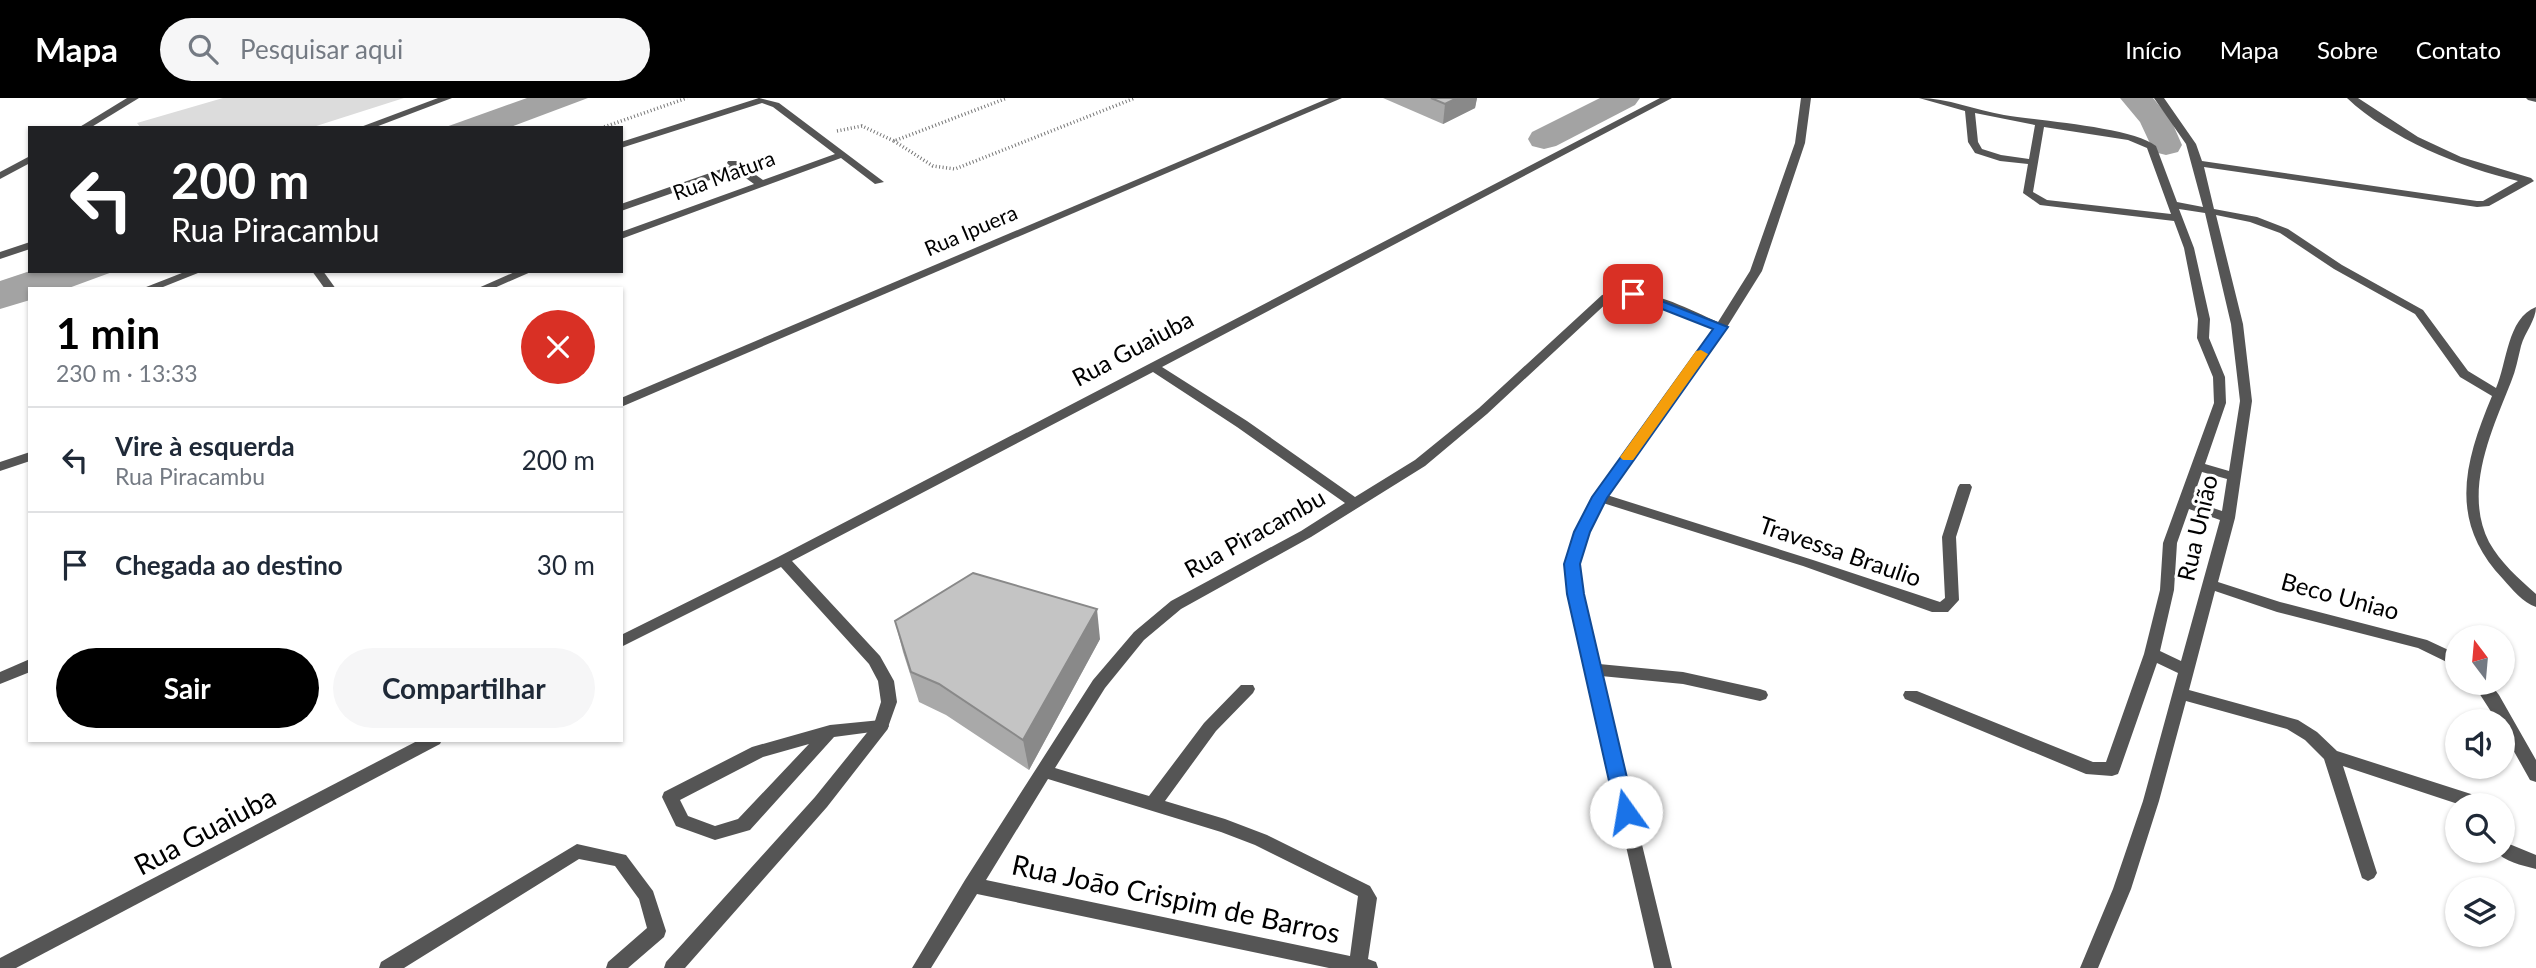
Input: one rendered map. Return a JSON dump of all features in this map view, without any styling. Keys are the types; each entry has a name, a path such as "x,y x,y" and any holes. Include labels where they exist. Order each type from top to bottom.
{"street":[{"path":"86,126 134,98"},
{"path":"369,126 447,98"},
{"name":"Rua Ipuera","path":"623,402 1337,98"},
{"name":"Rua Guaiuba","path":"625,635 783,560 1667,98"},
{"path":"1664,968 1592,669 1575,594 1572,564 1582,532 1599,497 1721,327 1756,271 1800,143 1806,98"},
{"path":"1911,695 2092,769 2112,769 2152,654 2167,590 2170,543 2220,403 2219,377 2203,338 2204,318 2189,248 2153,149 2146,142 2130,137 1970,111 1924,98"},
{"name":"Rua União","path":"2089,968 2122,889 2151,801 2228,519 2246,401 2237,324 2199,163 2191,144 2159,98"},
{"path":"2352,98 2402,132 2438,152 2477,168 2532,181"},
{"path":"623,144 762,100 819,137 879,182"},
{"path":"1970,111 1973,142 1978,151 2000,158 2032,162"},
{"path":"2040,124 2028,194 2035,201 2177,218"},
{"name":"Rua Matura","path":"623,235 841,155"},
{"path":"0,176 28,160"},
{"path":"2199,163 2477,204 2485,204 2532,181"},
{"path":"623,207 734,165 761,184"},
{"path":"2172,204 2253,219 2284,231 2345,271 2404,302 2427,320 2464,374 2497,394"},
{"path":"0,245 28,246"},
{"path":"0,256 28,246"},
{"path":"152,287 192,273"},
{"path":"319,273 329,287"},
{"path":"486,287 523,273"},
{"name":"Rua Piracambu","path":"920,968 1099,684 1139,636 1175,605 1306,534 1420,463 1472,420 1606,297 1622,292 1643,296 1721,327"},
{"path":"2536,310 2530,313 2516,343 2505,382 2497,394 2476,467 2473,509 2478,533 2491,556 2536,602"},
{"path":"1153,366 1242,424 1355,504"},
{"path":"0,467 28,457"},
{"path":"2197,466 2234,477"},
{"name":"Travessa Braulio","path":"1599,497 1808,563 1932,607 1943,608 1950,605 1952,600 1949,537 1965,487"},
{"path":"2185,503 2228,519"},
{"path":"673,968 821,802 881,726 889,702 886,681 876,660 783,560"},
{"name":"Beco Uniao","path":"2209,584 2249,599 2422,644 2445,655"},
{"path":"2152,654 2186,670"},
{"path":"0,678 28,666"},
{"path":"1592,669 1683,678 1760,695"},
{"path":"1153,804 1210,727 1247,688"},
{"path":"2180,693 2292,724 2311,736 2331,756 2446,793"},
{"path":"2490,695 2536,775"},
{"path":"830,731 744,825 715,832 681,821 670,797 758,752 830,731 881,726"},
{"name":"Rua Guaiuba","path":"0,967 429,742"},
{"path":"2331,756 2368,873"},
{"path":"1044,771 1226,826 1261,840 1364,891 1368,898 1364,967"},
{"path":"395,966 578,851 620,860 648,896 657,931 615,968"},
{"path":"2515,855 2536,862"},
{"name":"Rua Joāo Crispim de Barros","path":"971,885 1308,961 1364,967"}],"path":[{"path":"607,126 687,98"},
{"path":"894,141 1007,98"},
{"path":"819,137 862,126 894,141 933,166 955,169 1135,98"}],"shaded area":[{"path":"223,98 404,98 316,126 139,126 137,123"},
{"path":"527,98 588,98 513,126 449,126"},
{"path":"28,272 110,273 71,287 28,287 28,301 0,309 0,281"}],"building":[{"path":"1431,98 1457,98 1445,104"},
{"path":"973,573 1097,609 1023,740 939,684 911,672 895,621"}],"waterway":[{"path":"1544,139 1624,98"},
{"path":"2136,98 2155,120 2166,145"}],"slow traffic":[{"path":"1628,457 1701,354"}],"route":[{"path":"1626,812 1575,594 1572,564 1582,532 1599,497 1721,327 1633,294"}]}
